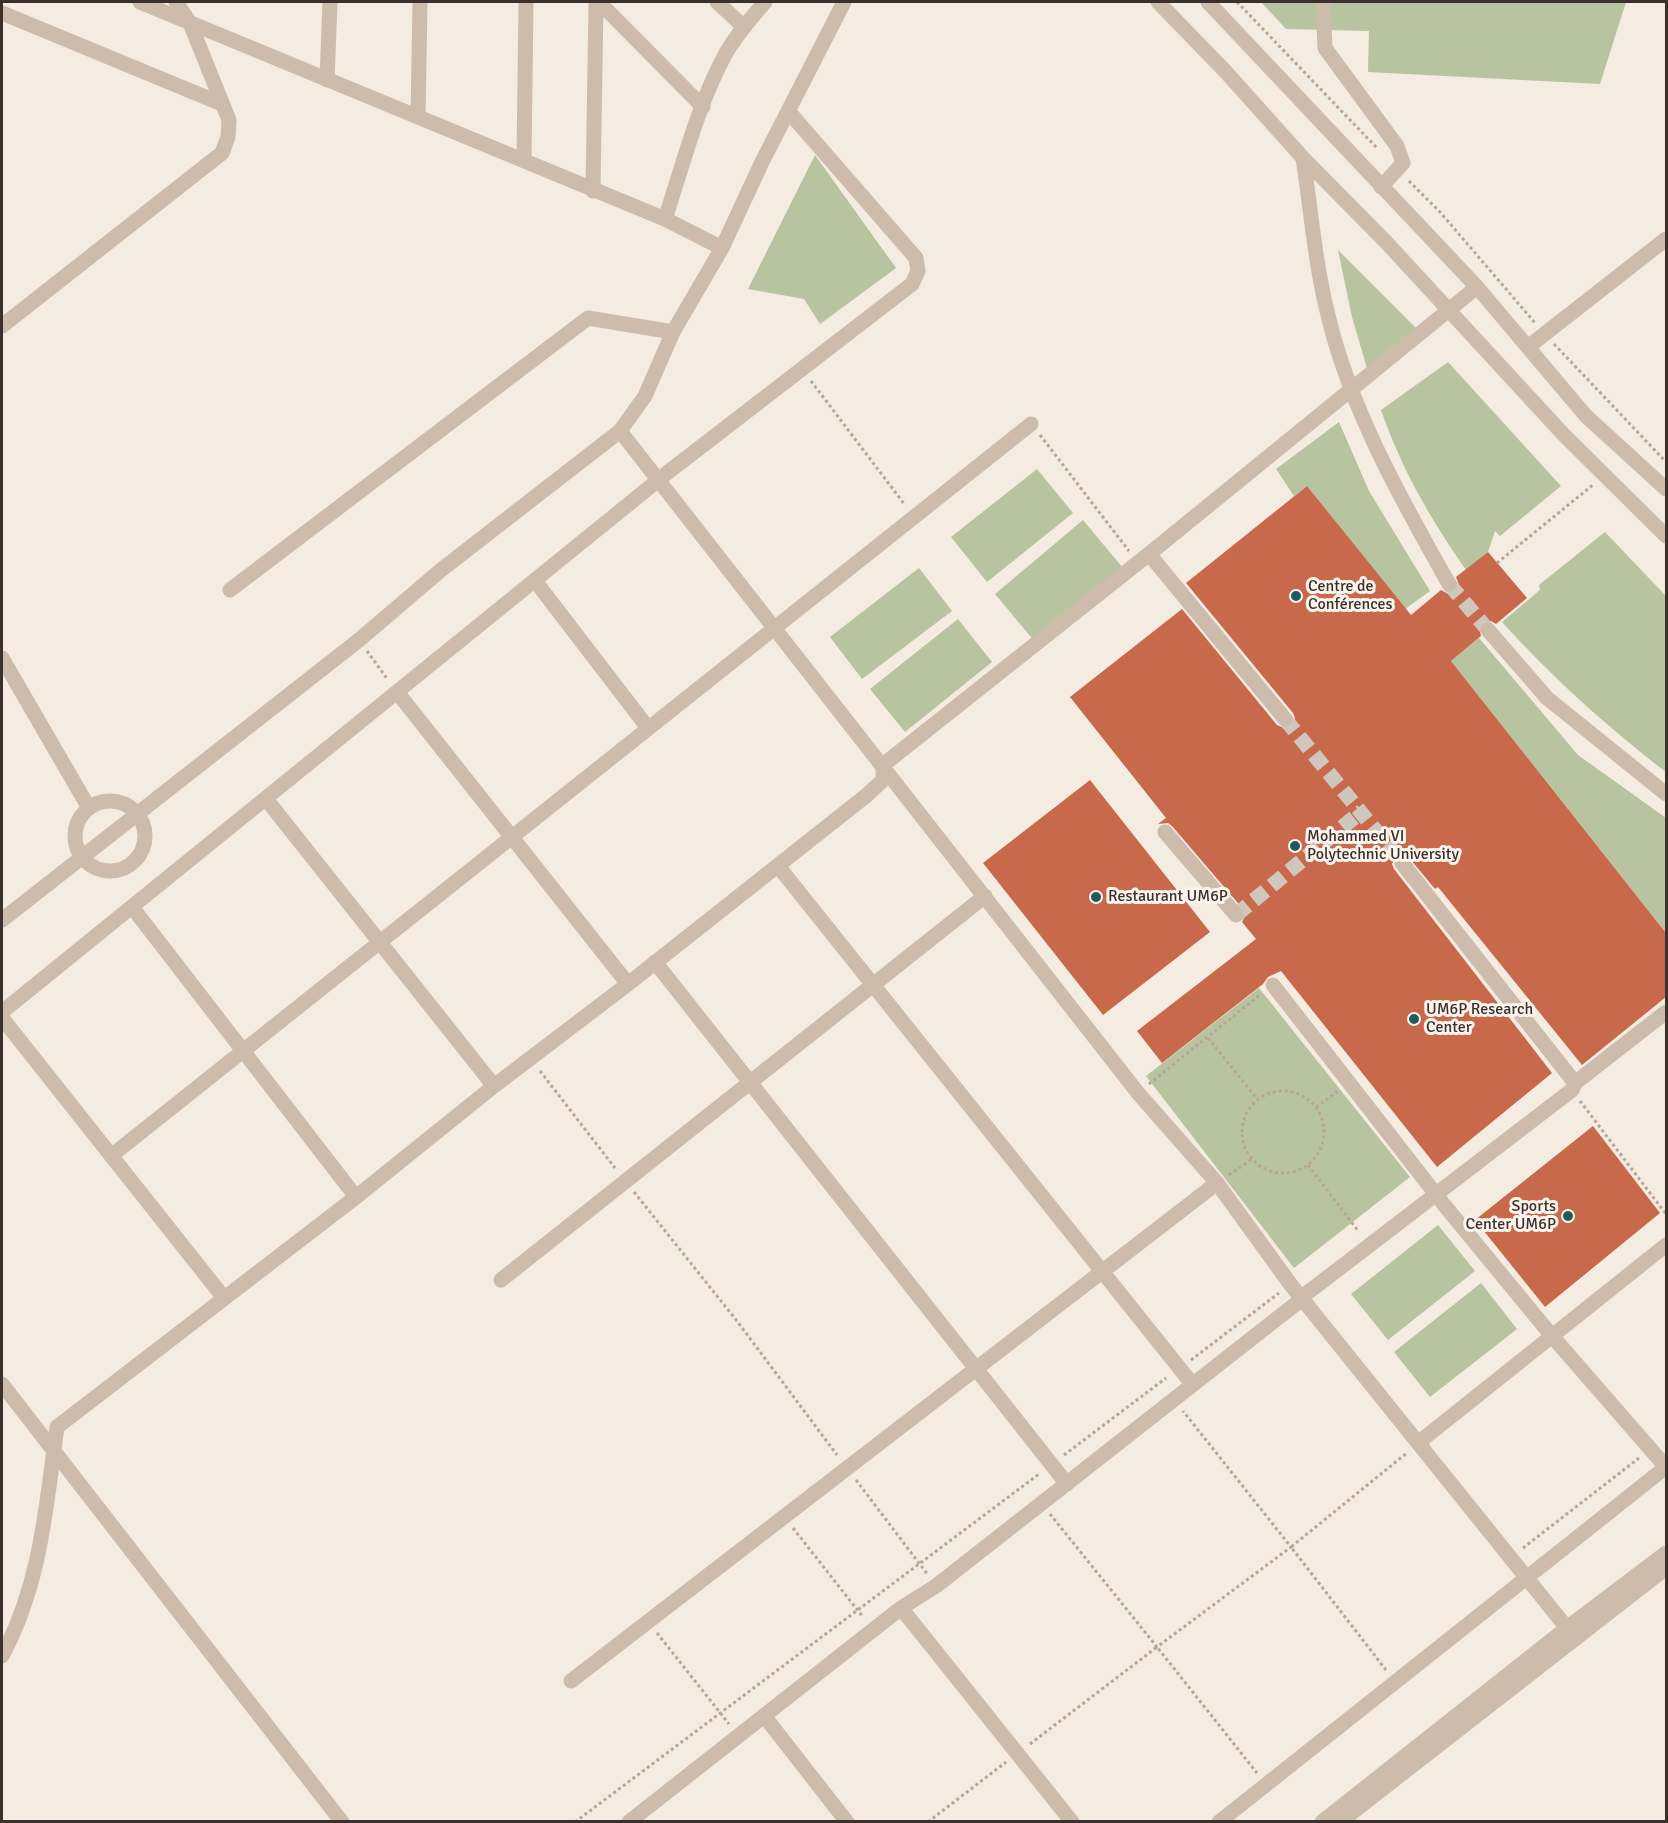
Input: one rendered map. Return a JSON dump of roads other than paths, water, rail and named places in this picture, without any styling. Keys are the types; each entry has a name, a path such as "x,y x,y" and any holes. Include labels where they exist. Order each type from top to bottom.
{"street":[{"path":"141,2 665,219 722,248"},
{"path":"2,326 222,153 228,137 229,120 190,23 176,2"},
{"path":"327,80 330,2"},
{"path":"418,117 420,2"},
{"path":"524,160 526,2"},
{"path":"593,191 597,2"},
{"path":"597,2 703,107"},
{"path":"717,2 744,27"},
{"path":"665,219 703,107 721,62 744,27 765,2"},
{"path":"2,920 359,640 441,570 620,431 645,396 673,332 722,248 762,162 844,2"},
{"path":"1158,2 1604,475 1666,536"},
{"path":"1208,2 1476,287 1586,416 1666,489"},
{"path":"1323,2 1325,48 1397,146 1403,163 1381,187"},
{"path":"2,12 222,104"},
{"path":"2,1012 536,582 659,480 912,284 918,271 916,258 789,112"},
{"path":"1303,158 1328,316 1352,389 1388,473 1449,584"},
{"path":"1528,347 1666,239"},
{"path":"2,1656 23,1609 36,1566 44,1531 57,1427 356,1197 494,1086 628,984 867,795 883,780 884,765 1144,558 1476,287"},
{"path":"230,590 588,318 673,332"},
{"path":"111,1155 1031,424"},
{"path":"620,431 884,765 1138,1093 1217,1183 1291,1285 1567,1628"},
{"path":"1144,558 1285,719"},
{"path":"536,582 648,728"},
{"path":"1488,630 1547,698 1666,794"},
{"path":"2,658 88,808"},
{"path":"398,692 628,984"},
{"path":"266,799 494,1086"},
{"path":"115,801 128,805 138,814 146,835 144,846 132,864 111,872 100,870 81,858 74,837 75,826 88,808 101,802 115,801"},
{"path":"1165,832 1236,915"},
{"path":"1402,863 1573,1087"},
{"path":"778,866 1193,1385"},
{"path":"501,1280 985,896"},
{"path":"132,908 356,1197"},
{"path":"655,962 1067,1484"},
{"path":"1219,1821 1666,1467 1552,1336 1436,1194 1273,985"},
{"path":"629,1821 765,1717 901,1608 936,1586 1067,1484 1666,1012"},
{"path":"2,1018 224,1298"},
{"path":"571,1681 1217,1183"},
{"path":"1418,1443 1666,1245"},
{"path":"2,1384 342,1821"},
{"path":"1322,1821 1666,1553"},
{"path":"1341,1821 1666,1568"},
{"path":"901,1608 1072,1821"},
{"path":"765,1717 847,1821"}],"tunnel":[{"path":"1449,584 1488,630"},
{"path":"1285,719 1402,863"},
{"path":"1236,915 1362,811"}],"place":[{"name":"Centre de Conférences","path":"1296,596"},
{"name":"Mohammed VI Polytechnic University","path":"1295,846"},
{"name":"Restaurant UM6P","path":"1096,897"},
{"name":"UM6P Research Center","path":"1414,1019"},
{"name":"Sports Center UM6P","path":"1568,1216"}]}
